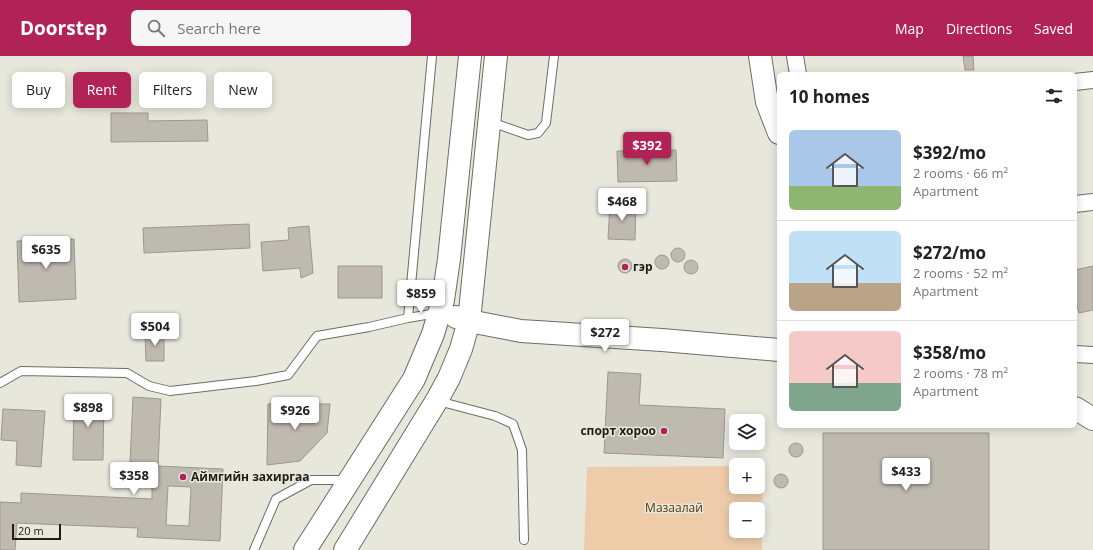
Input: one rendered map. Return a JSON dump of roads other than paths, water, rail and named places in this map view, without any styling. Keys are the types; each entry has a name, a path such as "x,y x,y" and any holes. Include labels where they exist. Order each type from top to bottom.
{"main road":[{"path":"305,550 414,379 433,334 443,300 449,259 470,56"},
{"path":"345,550 437,400 449,378 461,349 469,321 496,56"},
{"path":"760,56 767,102 777,128"},
{"path":"439,312 469,321 521,331 662,340 777,350"},
{"path":"1077,409 1093,419"}],"street":[{"path":"795,56 798,72"},
{"path":"1077,82 1093,80"},
{"path":"1077,204 1093,202"},
{"path":"1077,354 1093,355"}],"lane":[{"path":"408,318 432,56"},
{"path":"489,121 528,135 538,133 546,123 554,56"},
{"path":"0,383 21,372 127,373 149,386 170,391 256,381 288,375 317,336 369,327 439,312"},
{"path":"437,400 496,416 513,424 522,450 524,540"},
{"path":"254,550 276,499 311,480 350,480"}],"place":[{"name":"гэр","path":"625,267"},
{"name":"спорт хороо","path":"664,431"},
{"name":"Аймгийн захиргаа","path":"183,477"}],"park label":[{"name":"Мазаалай","path":"674,508"}]}
